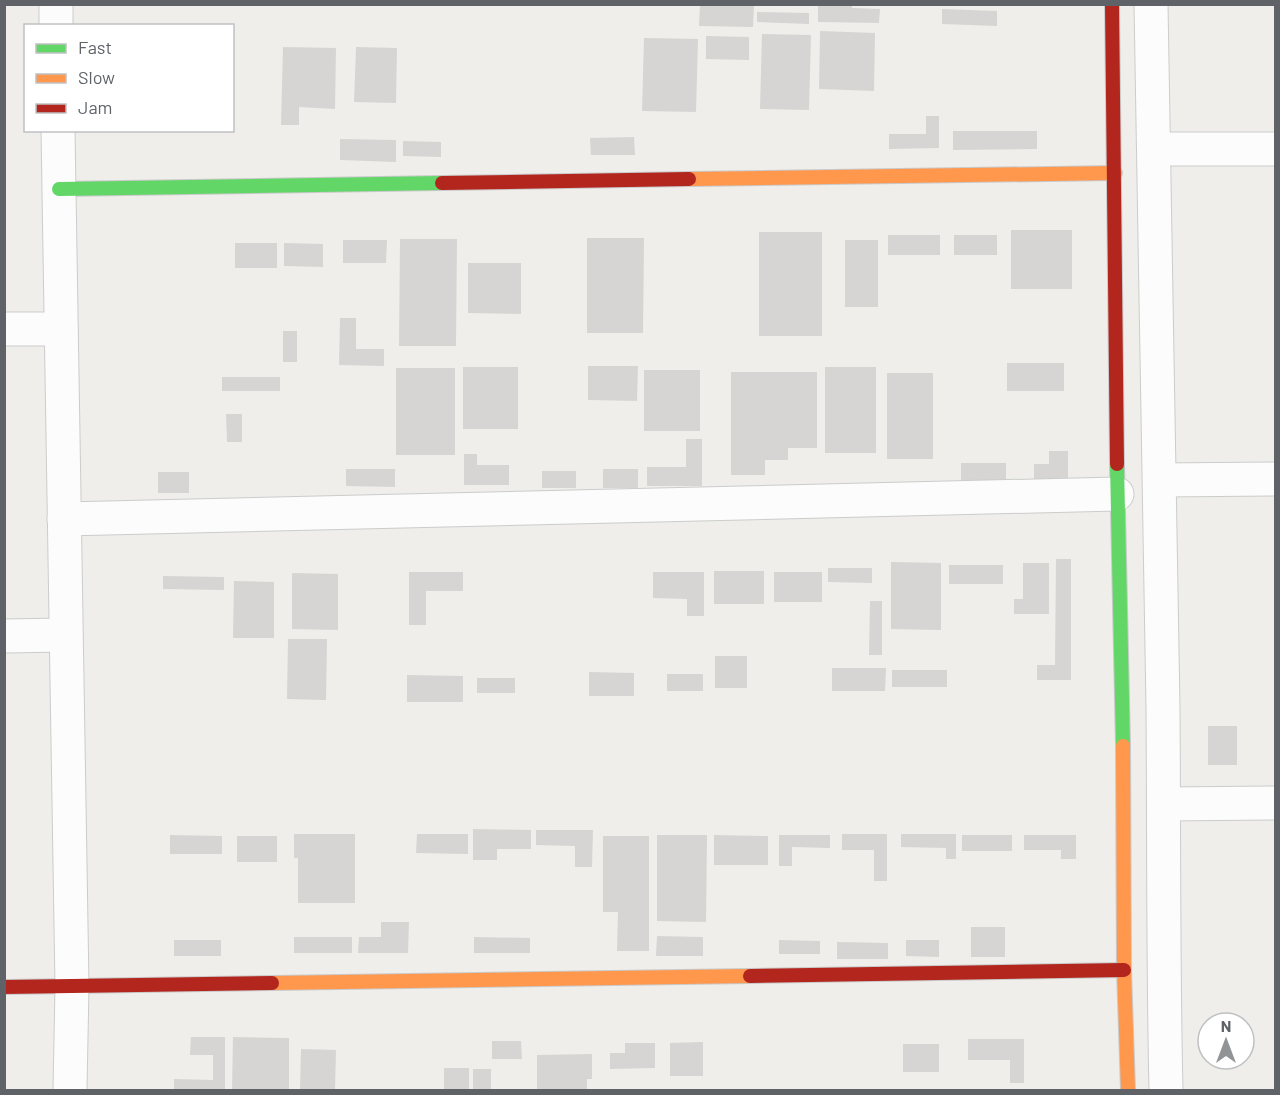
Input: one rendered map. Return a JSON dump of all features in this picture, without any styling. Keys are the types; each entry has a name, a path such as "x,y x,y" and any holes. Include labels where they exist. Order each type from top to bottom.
{"street":[{"path":"56,4 56,24"},
{"path":"1112,4 1117,494 1124,806 1124,970 1128,1090"},
{"path":"1151,4 1161,480 1163,969 1166,1090"},
{"path":"58,132 72,986 70,1090"},
{"path":"1155,149 1275,149"},
{"path":"59,189 1114,173"},
{"path":"4,329 61,329"},
{"path":"1161,480 1275,480"},
{"path":"64,519 1117,494"},
{"path":"4,636 65,635"},
{"path":"1164,804 1275,803"},
{"path":"4,987 1124,970"}],"building":[{"path":"700,4 754,4 753,27 699,26"},
{"path":"818,4 852,4 852,8 880,9 879,23 818,22"},
{"path":"942,9 997,11 997,26 942,24"},
{"path":"757,12 809,13 809,24 757,22"},
{"path":"820,31 875,33 874,91 819,89"},
{"path":"762,34 811,35 809,110 760,109"},
{"path":"706,36 749,37 749,60 706,59"},
{"path":"644,38 698,39 696,112 642,111"},
{"path":"283,47 336,48 335,109 299,107 299,125 281,125"},
{"path":"356,47 397,48 396,103 354,102"},
{"path":"926,116 939,116 939,148 889,149 889,134 926,134"},
{"path":"953,131 1037,131 1037,149 953,150"},
{"path":"634,137 635,155 591,155 590,138"},
{"path":"340,139 396,140 396,162 340,160"},
{"path":"403,141 441,142 441,157 403,156"},
{"path":"1011,230 1072,230 1072,289 1011,289"},
{"path":"759,232 822,232 822,336 759,336"},
{"path":"888,235 940,235 940,255 888,255"},
{"path":"954,235 997,235 997,255 954,255"},
{"path":"587,238 644,238 643,333 587,333"},
{"path":"400,239 457,239 456,346 399,346"},
{"path":"343,240 387,240 386,263 343,263"},
{"path":"845,240 878,240 878,307 845,307"},
{"path":"235,243 277,243 277,268 235,268"},
{"path":"284,243 323,244 323,267 284,266"},
{"path":"468,263 521,263 521,314 468,313"},
{"path":"340,318 356,318 356,349 384,349 384,366 339,365"},
{"path":"283,331 297,331 297,362 283,362"},
{"path":"1007,363 1064,363 1064,391 1007,391"},
{"path":"588,366 638,366 637,401 588,400"},
{"path":"463,367 518,367 518,429 463,429"},
{"path":"825,367 876,367 876,453 825,453"},
{"path":"396,368 455,368 455,455 396,455"},
{"path":"644,370 700,370 700,431 644,431"},
{"path":"731,372 817,372 817,448 788,448 788,460 765,460 765,475 731,475"},
{"path":"887,373 933,373 933,459 887,459"},
{"path":"222,377 280,377 280,391 222,391"},
{"path":"226,414 242,414 242,442 227,442"},
{"path":"686,439 702,439 702,486 647,486 647,467 686,467"},
{"path":"1049,451 1068,451 1068,482 1034,482 1034,464 1049,464"},
{"path":"464,454 477,454 477,465 509,465 509,485 464,485"},
{"path":"961,463 1006,463 1006,481 961,481"},
{"path":"346,469 395,469 395,487 346,486"},
{"path":"603,469 638,469 638,488 603,488"},
{"path":"542,471 576,471 576,488 542,488"},
{"path":"158,472 189,472 189,493 158,493"},
{"path":"1056,559 1071,559 1071,680 1037,680 1037,665 1055,665"},
{"path":"891,562 941,563 941,630 891,629"},
{"path":"1023,563 1049,563 1049,614 1014,614 1014,599 1023,599"},
{"path":"949,565 1003,565 1003,584 949,584"},
{"path":"828,568 872,568 872,583 828,582"},
{"path":"714,571 764,571 764,604 714,604"},
{"path":"409,572 463,572 463,591 426,591 426,625 409,625"},
{"path":"653,572 704,572 704,616 687,616 687,599 653,598"},
{"path":"774,572 822,572 822,602 774,602"},
{"path":"292,573 338,574 338,630 292,629"},
{"path":"163,576 224,577 224,590 163,589"},
{"path":"234,581 274,582 274,638 233,638"},
{"path":"870,601 882,601 882,655 869,655"},
{"path":"288,639 327,639 326,700 287,699"},
{"path":"715,656 747,656 747,688 715,688"},
{"path":"832,668 886,668 885,691 832,691"},
{"path":"892,670 947,670 947,687 892,687"},
{"path":"589,672 634,673 634,696 589,696"},
{"path":"667,674 703,674 703,691 667,691"},
{"path":"407,675 463,676 463,702 407,702"},
{"path":"477,678 515,678 515,693 477,693"},
{"path":"1208,726 1237,726 1237,765 1208,765"},
{"path":"473,829 531,830 531,849 497,849 497,860 473,860"},
{"path":"536,830 593,830 592,867 575,867 575,846 536,845"},
{"path":"294,834 355,834 355,903 298,903 298,858 294,858"},
{"path":"417,834 468,834 468,854 416,853"},
{"path":"842,834 887,834 887,881 874,881 874,850 842,850"},
{"path":"901,834 956,834 956,859 946,859 946,848 901,847"},
{"path":"170,835 222,836 222,854 170,854"},
{"path":"657,835 707,835 706,922 657,921"},
{"path":"714,835 768,836 768,865 714,865"},
{"path":"779,835 830,835 830,848 792,847 792,866 779,866"},
{"path":"962,835 1012,835 1012,851 962,851"},
{"path":"1024,835 1076,835 1076,859 1061,859 1061,850 1024,850"},
{"path":"237,836 277,836 277,862 237,862"},
{"path":"603,836 649,836 649,951 617,951 618,912 603,912"},
{"path":"381,922 409,922 408,953 358,953 359,937 381,937"},
{"path":"971,927 1005,927 1005,957 971,957"},
{"path":"657,936 703,937 703,956 656,956"},
{"path":"294,937 352,937 352,953 294,953"},
{"path":"474,937 530,938 530,953 474,953"},
{"path":"174,940 221,940 221,956 174,956"},
{"path":"779,940 820,941 820,954 779,954"},
{"path":"906,940 939,940 939,957 906,956"},
{"path":"837,942 888,943 888,959 837,959"},
{"path":"191,1037 225,1037 225,1090 174,1090 174,1079 213,1080 213,1055 190,1055"},
{"path":"233,1037 289,1038 289,1090 232,1090"},
{"path":"968,1039 1024,1039 1024,1083 1010,1083 1010,1060 968,1060"},
{"path":"492,1041 521,1041 522,1059 492,1059"},
{"path":"703,1042 703,1076 670,1076 670,1043"},
{"path":"625,1043 655,1043 655,1068 610,1069 610,1053 625,1053"},
{"path":"903,1044 939,1044 939,1072 903,1072"},
{"path":"301,1049 336,1050 335,1090 300,1090"},
{"path":"592,1054 592,1079 587,1079 587,1090 537,1090 537,1055"},
{"path":"444,1068 469,1068 469,1090 444,1090"},
{"path":"473,1069 491,1069 491,1090 473,1090"}],"traffic: fast":[{"path":"59,189 442,183"},
{"path":"1117,464 1123,746"}],"traffic: slow":[{"path":"689,179 1115,173"},
{"path":"1123,746 1124,970 1128,1090"},
{"path":"272,983 750,976"}],"traffic: jam":[{"path":"1112,4 1117,464"},
{"path":"442,183 689,179"},
{"path":"750,976 1124,970"},
{"path":"4,987 272,983"}]}
